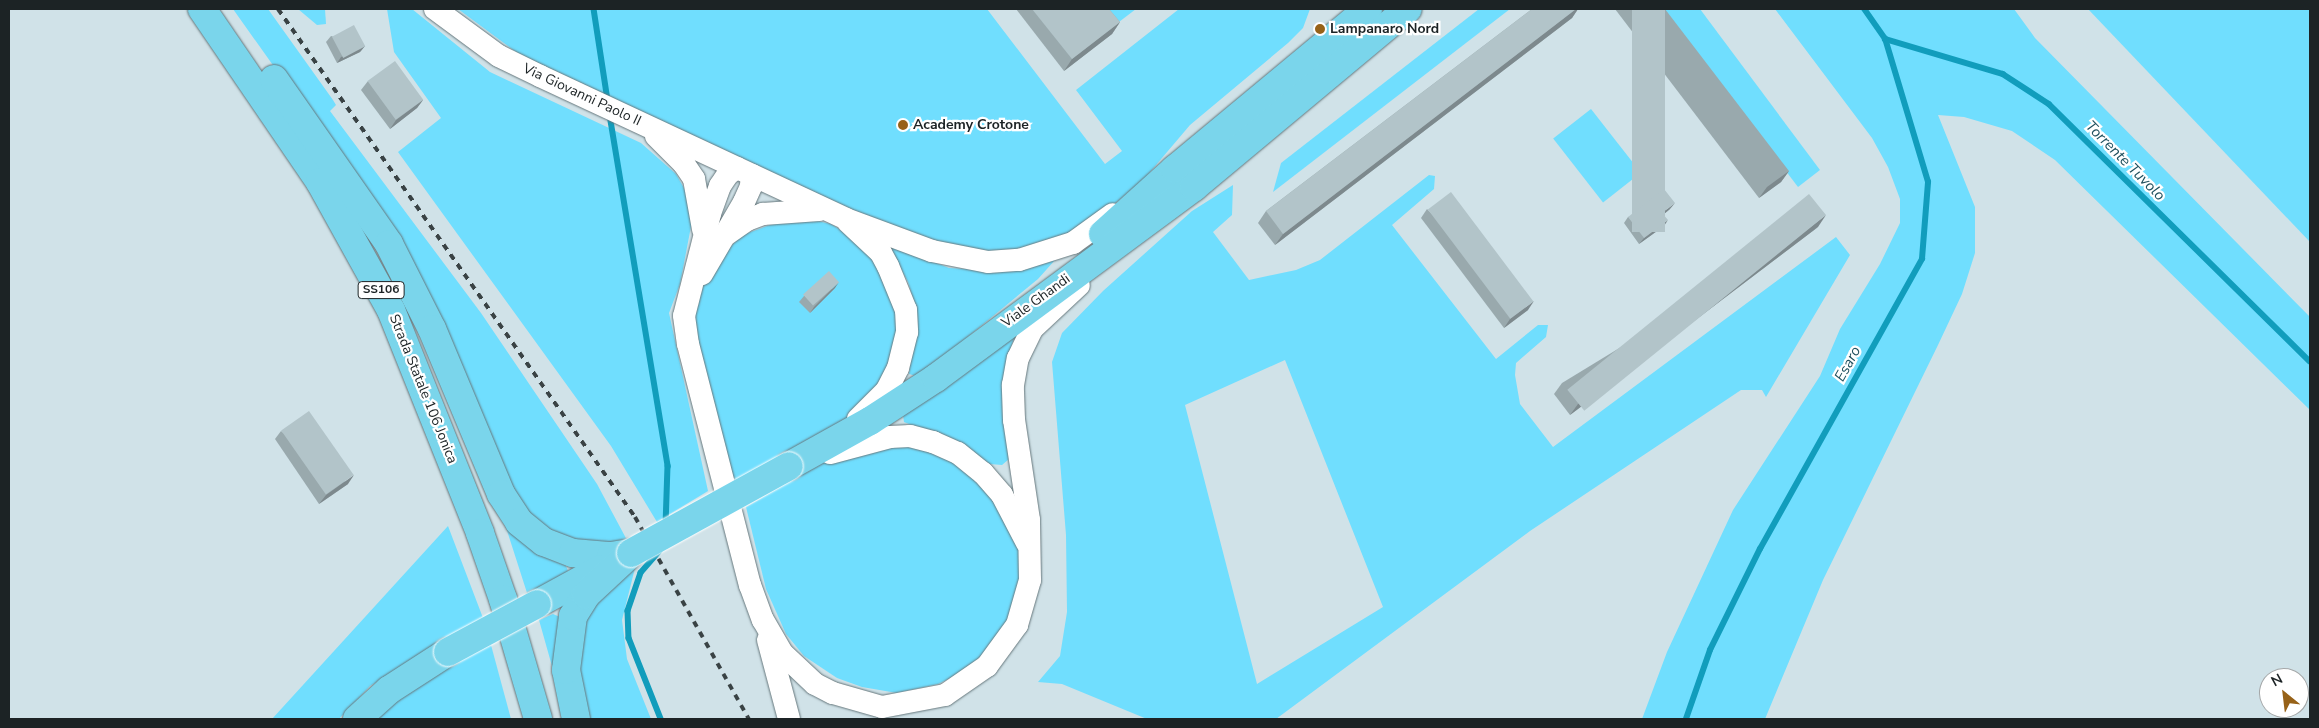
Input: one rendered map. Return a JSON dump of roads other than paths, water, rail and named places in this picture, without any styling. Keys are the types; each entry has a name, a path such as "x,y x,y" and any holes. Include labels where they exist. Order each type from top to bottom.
{"main road":[{"name":"Strada Statale 106 Jonica","path":"202,9 320,182 391,310 419,374 503,599 538,719"},
{"path":"218,9 251,47 389,244 432,329 501,494 519,522 544,542 573,553 611,556 631,553"},
{"name":"Viale Ghandi","path":"1184,178 1368,9"},
{"name":"Viale Ghandi","path":"631,553 870,421 936,378 1184,178 1408,9"},
{"path":"358,719 389,690 448,652 631,553"},
{"path":"576,719 566,670 573,616 586,594 631,553"},
{"path":"503,599 526,719"}],"street":[{"name":"Via Giovanni Paolo II","path":"435,9 499,56 836,215"},
{"path":"643,124 684,164 694,179 703,223 712,239"},
{"path":"744,172 751,186 744,202 712,239 689,296 684,316 688,344 750,585 763,620 789,719"},
{"path":"712,239 747,220 763,214 790,210 836,215 957,259 988,262 1019,260 1073,242 1184,178"},
{"path":"763,620 783,654 815,684 833,693 882,707 945,694 987,666 1017,625 1030,580 1029,520 1014,420 1013,385 1018,358 1032,328 1184,178"},
{"path":"789,466 866,413 887,390 904,351 906,310 895,279 881,253 836,215"},
{"path":"789,466 861,442 890,437 910,436 933,442 958,453 983,473 1002,495 1028,545"}],"waterway":[{"path":"594,9 608,101"},
{"name":"Esaro","path":"1686,719 1710,650 1760,549 1922,259 1928,182 1885,39 1864,9"},
{"name":"Torrente Tuvolo","path":"1885,39 2003,74 2049,104 2310,361"},
{"path":"610,115 668,466 666,526"},
{"path":"661,550 641,573 628,611 629,638 661,719"}],"railway":[{"path":"278,9 635,517 749,719"}],"place":[{"name":"Lampanaro Nord","path":"1320,29"},
{"name":"Academy Crotone","path":"903,125"}]}
